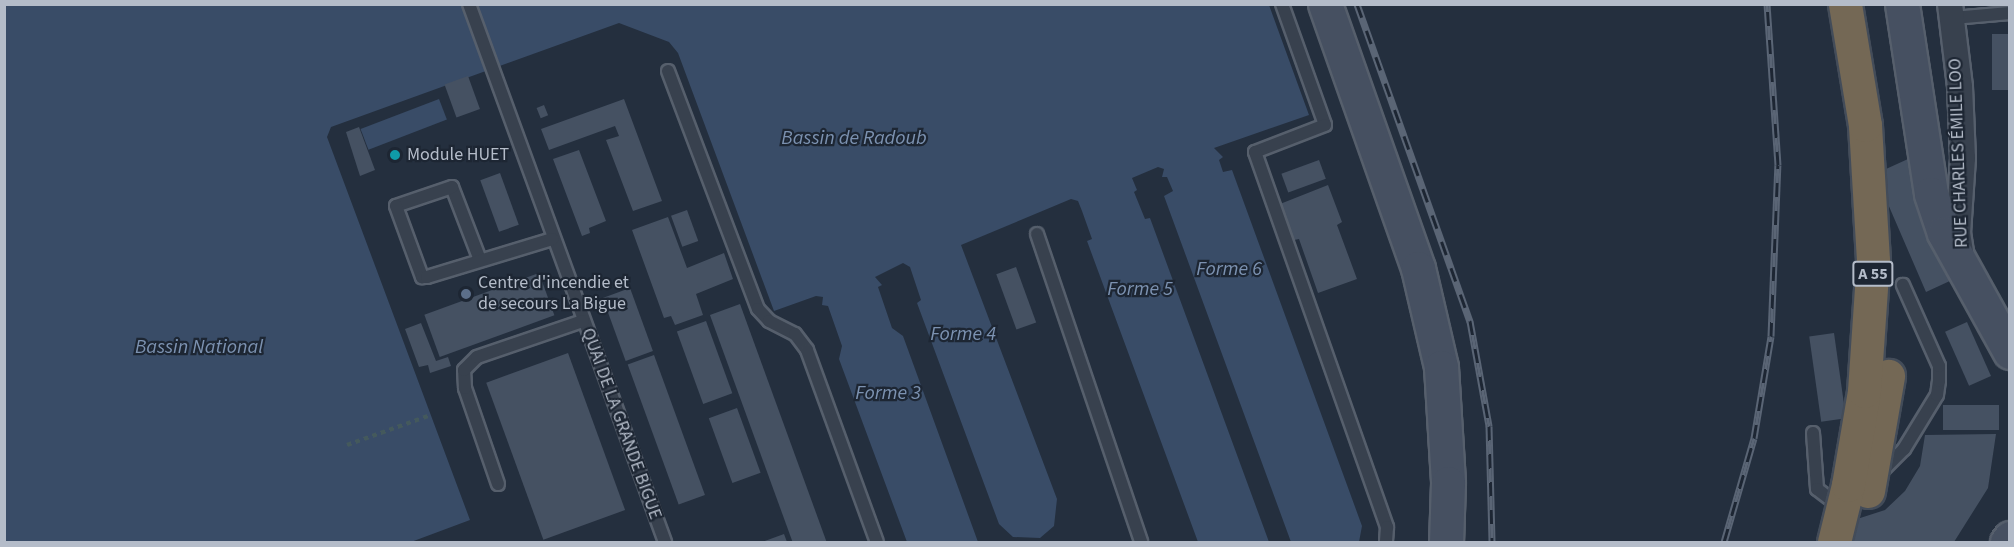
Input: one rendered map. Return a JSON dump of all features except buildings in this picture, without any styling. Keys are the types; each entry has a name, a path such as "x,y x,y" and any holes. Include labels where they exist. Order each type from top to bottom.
{"highway":[{"name":"A 55","path":"1834,543 1848,485 1864,391 1873,260 1865,125 1845,4"},
{"name":"A 55","path":"1856,543 1880,437 1895,279 1894,192 1879,60 1867,4"}],"street":[{"path":"1325,4 1418,268 1441,367 1448,483 1446,543"},
{"path":"1902,4 1931,194 1944,233 2010,352"},
{"name":"RUE CHARLES ÉMILE LOO","path":"1951,11 1960,87 1963,158 1958,233 1964,266"},
{"path":"1429,543 1448,483"},
{"path":"2007,543 2010,538"}],"lane":[{"name":"QUAI DE LA GRANDE BIGUE","path":"469,4 552,238 665,543"},
{"path":"1282,4 1325,125 1255,152 1388,527 1386,543"},
{"path":"1951,11 2010,13"},
{"path":"668,71 758,309 769,321 795,334 807,350 877,543"},
{"path":"480,260 452,187 396,206 422,277 480,260 552,238"},
{"path":"1037,234 1141,543"},
{"path":"1828,543 1838,505 1883,472 1904,449 1937,395 1939,366 1903,285"},
{"path":"498,484 465,388 464,370 477,357 583,321"},
{"path":"1812,433 1817,489 1838,505"}],"path":[{"path":"347,445 431,415"}],"water":[{"path":"4,5 1269,5 1309,115 1214,148 1223,157 1219,160 1223,172 1232,170 1362,526 1359,542 1291,542 1164,196 1173,191 1167,177 1162,177 1164,169 1158,167 1132,178 1137,190 1134,192 1145,219 1150,218 1269,542 1198,542 1087,241 1092,239 1082,211 1078,201 1071,199 961,245 1057,499 1054,526 1040,538 1013,537 999,524 917,303 921,300 910,267 903,263 875,277 882,285 878,287 892,328 903,336 978,542 907,542 839,359 842,346 828,306 822,305 823,297 816,296 774,311 678,53 669,42 619,23 331,127 327,137 470,520 411,542 5,542"},
{"path":"439,99 447,120 368,150 361,129"}],"railway":[{"path":"1357,4 1470,321 1489,426 1492,542"},
{"path":"1724,542 1754,438 1771,336 1778,165 1767,4"}],"place":[{"name":"Module HUET","path":"395,155"},
{"name":"Centre d'incendie et de secours La Bigue","path":"466,294"}],"water label":[{"name":"Bassin de Radoub","path":"854,138"},
{"name":"Forme 6","path":"1229,269"},
{"name":"Forme 5","path":"1140,289"},
{"name":"Forme 4","path":"963,334"},
{"name":"Bassin National","path":"199,347"},
{"name":"Forme 3","path":"888,393"}]}
